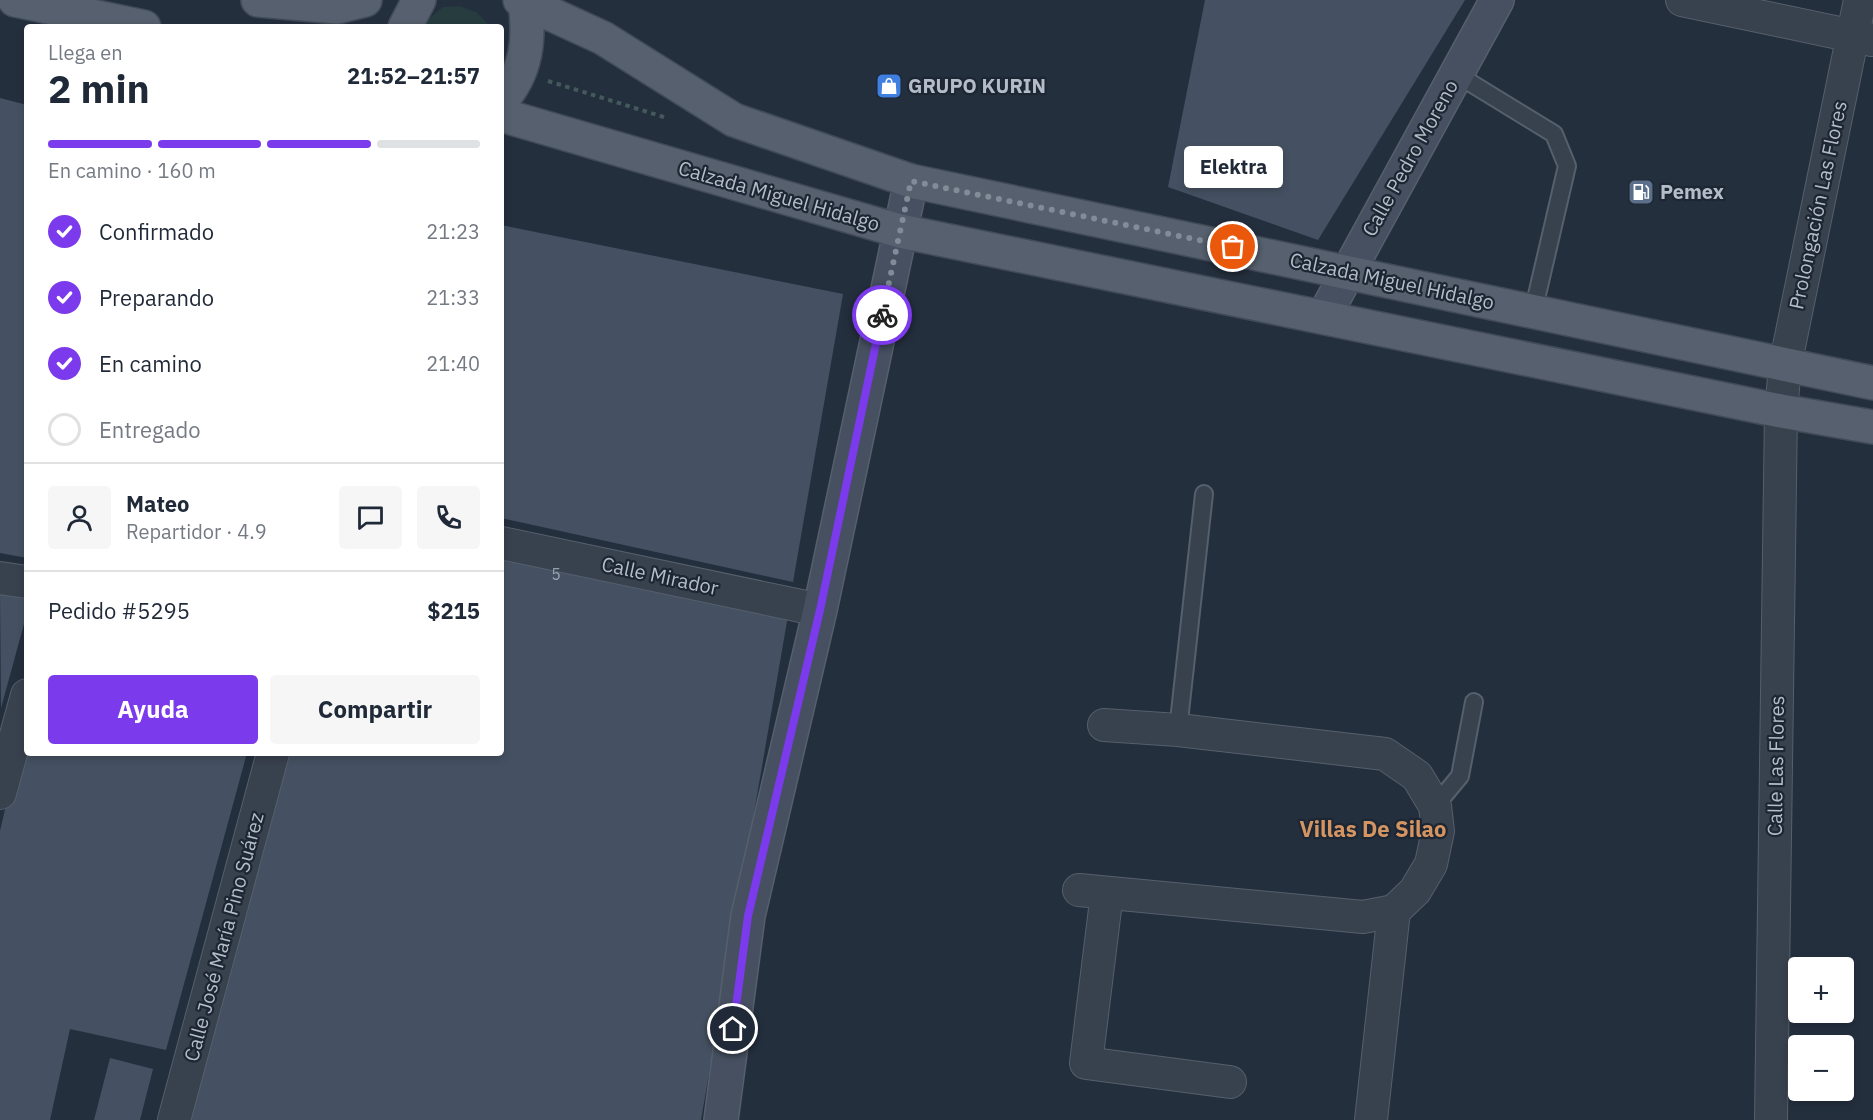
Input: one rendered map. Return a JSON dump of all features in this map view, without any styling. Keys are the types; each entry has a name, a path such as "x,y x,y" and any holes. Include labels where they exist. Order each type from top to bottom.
{"main road":[{"path":"15,0 130,24"},
{"path":"258,0 337,8 365,0"},
{"path":"407,24 419,0"},
{"path":"504,98 512,90 524,62 529,32 522,1"},
{"name":"Calzada Miguel Hidalgo","path":"522,1 603,38 734,120 911,181 1873,383"},
{"name":"Calzada Miguel Hidalgo","path":"504,116 900,231 1781,411 1873,427"}],"street":[{"name":"Calle Pedro Moreno","path":"1324,316 1497,0"},
{"path":"1682,0 1863,38"},
{"name":"Prolongación Las Flores","path":"1781,411 1785,366 1863,38 1860,0"},
{"path":"722,1120 748,916 820,610 911,181"},
{"name":"Calle Las Flores","path":"1771,1120 1781,411"},
{"name":"Calle Mirador","path":"504,544 820,610"},
{"path":"0,578 24,582"},
{"path":"0,793 24,706"},
{"path":"1104,726 1178,730 1385,754 1417,776 1435,806 1438,831 1431,864 1415,891 1394,911 1363,917 1093,891 1086,1063 1230,1082"},
{"name":"Calle José María Pino Suárez","path":"174,1120 272,756"},
{"path":"1371,1120 1394,911"}],"lane":[{"path":"1456,74 1554,134 1567,166 1533,312"},
{"path":"1178,730 1204,494"},
{"path":"1435,806 1460,776 1474,702"}],"green space":[{"path":"459,6 476,12 488,24 423,24 443,7"}],"building":[{"path":"1205,0 1465,0 1318,240 1168,187"},
{"path":"0,98 24,104 24,557 0,553"},
{"path":"504,226 843,294 793,582 504,519"},
{"path":"504,544 790,604 701,1120 174,1120 272,756 504,756"},
{"path":"0,591 24,595 24,624 1,708"},
{"path":"24,728 24,756 246,756 166,1050 70,1029 50,1120 0,1120 0,831"},
{"path":"110,1058 153,1069 140,1120 94,1120"}],"way so far":[{"path":"882,315 911,181 1233,247"}],"place":[{"name":"GRUPO KURIN","path":"889,86"},
{"name":"Pemex","path":"1641,192"},
{"name":"Elektra","path":"1233,247"}],"district":[{"name":"Villas De Silao","path":"1373,829"}],"route":[{"path":"733,1029 748,916 820,610 882,315"}]}
